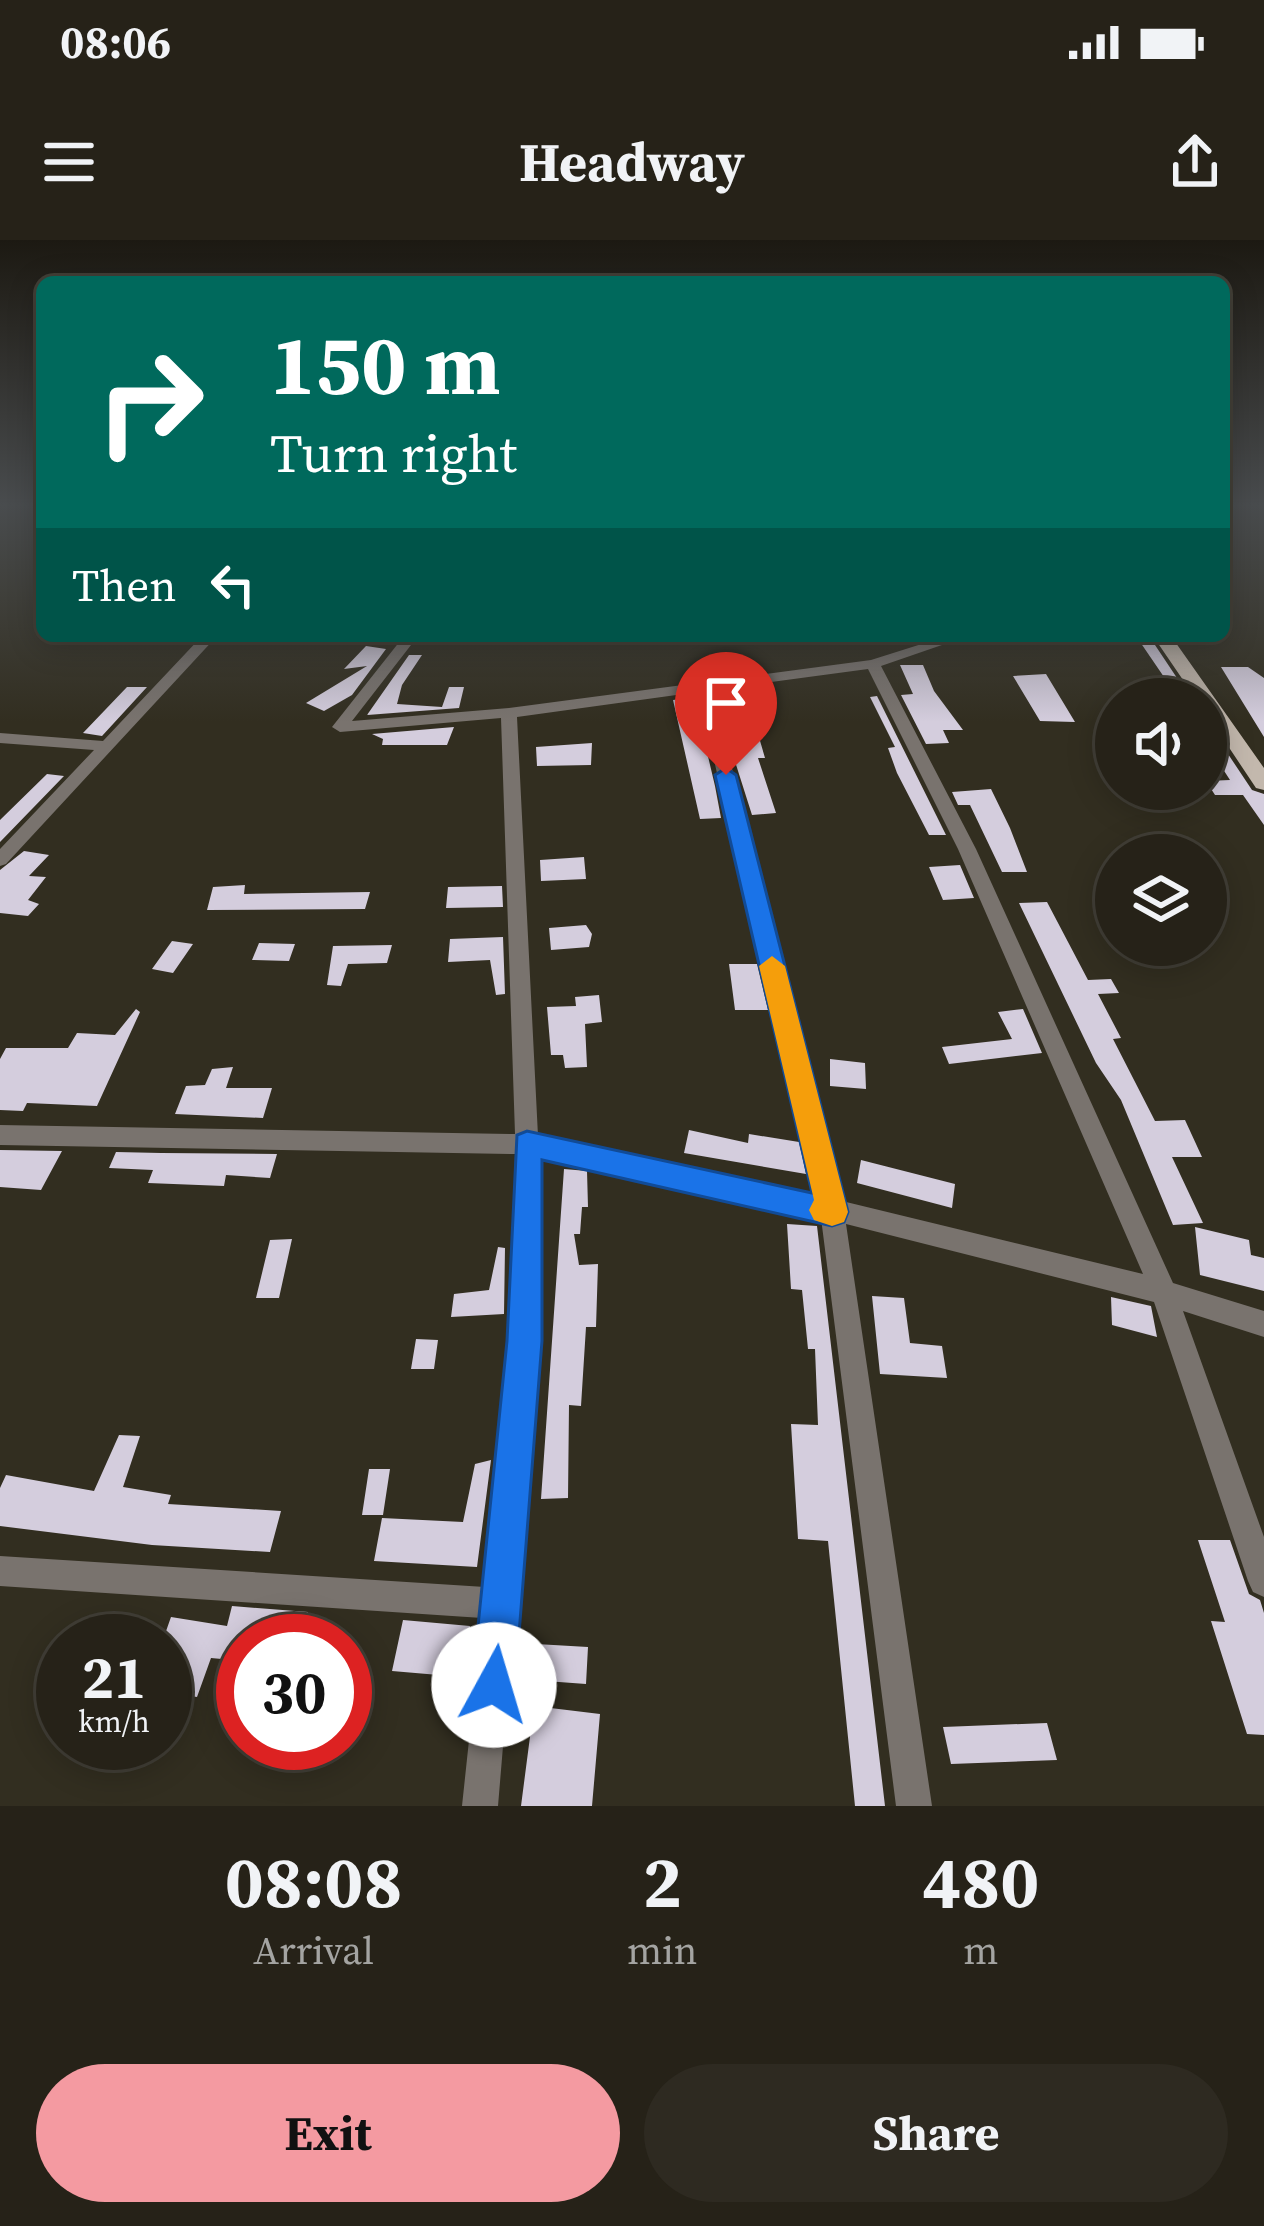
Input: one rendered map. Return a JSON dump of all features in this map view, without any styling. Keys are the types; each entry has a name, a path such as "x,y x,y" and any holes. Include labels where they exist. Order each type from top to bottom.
{"main road":[{"path":"1166,642 1191,678"},
{"path":"1227,729 1264,783"}],"street":[{"path":"0,860 204,642"},
{"path":"406,642 340,727 509,713 874,664 943,642"},
{"path":"874,664 968,849 1164,1293 1264,1581"},
{"path":"704,687 832,1212 914,1806"},
{"path":"480,1806 503,1604 524,1341 527,1144 509,713"},
{"path":"0,738 106,746"},
{"path":"0,1136 527,1144 1164,1293 1264,1324"},
{"path":"0,1571 503,1604"}],"building":[{"path":"1140,642 1153,642 1177,678 1165,678"},
{"path":"366,646 386,649 352,695 324,711 306,703 367,666 344,669"},
{"path":"409,655 422,655 402,685 397,704 442,707 449,687 464,687 459,708 367,715"},
{"path":"900,665 923,665 934,691 963,730 943,730 949,743 926,744 901,695 913,694"},
{"path":"1221,667 1248,667 1264,678 1264,737"},
{"path":"1046,674 1075,722 1040,721 1013,676"},
{"path":"127,687 147,687 102,736 83,733"},
{"path":"877,696 946,835 929,835 897,773 888,748 895,747 870,697"},
{"path":"694,697 721,818 700,819 673,700"},
{"path":"754,720 765,758 758,758 776,813 752,815 732,752 738,751 730,721"},
{"path":"454,727 447,745 382,745 383,739 372,734"},
{"path":"592,743 591,765 537,766 536,747"},
{"path":"1227,752 1252,790 1264,794 1264,825 1243,795 1227,795"},
{"path":"47,774 64,776 0,842 0,820"},
{"path":"991,789 1027,872 1002,872 970,805 958,805 952,792"},
{"path":"24,851 49,855 29,876 46,877 28,900 39,904 28,916 0,913 0,870"},
{"path":"584,857 586,879 541,881 540,860"},
{"path":"960,865 974,898 943,900 929,867"},
{"path":"245,885 244,894 370,892 365,909 207,910 213,887"},
{"path":"502,886 503,907 446,908 448,887"},
{"path":"1047,902 1088,980 1111,979 1119,993 1098,994 1121,1038 1113,1039 1155,1121 1185,1120 1202,1157 1172,1157 1203,1223 1173,1225 1121,1100 1096,1063 1019,903"},
{"path":"586,925 592,934 589,947 551,950 549,928"},
{"path":"503,937 505,994 496,995 490,960 448,962 450,939"},
{"path":"172,941 193,944 173,973 152,969"},
{"path":"259,943 295,944 289,961 252,960"},
{"path":"392,945 387,963 348,964 341,986 327,985 333,946"},
{"path":"729,964 757,964 768,1010 735,1010"},
{"path":"599,995 602,1022 585,1024 587,1067 565,1068 563,1055 551,1055 547,1007 576,1006 575,997"},
{"path":"136,1009 140,1012 97,1106 27,1103 23,1111 0,1110 0,1059 6,1048 68,1048 77,1033 115,1035"},
{"path":"1023,1009 1042,1053 949,1064 942,1047 1012,1039 998,1012"},
{"path":"830,1059 865,1063 866,1089 830,1086"},
{"path":"233,1067 226,1088 272,1088 263,1118 175,1114 186,1086 205,1085 212,1069"},
{"path":"689,1130 748,1143 749,1134 799,1142 806,1174 684,1153"},
{"path":"0,1150 62,1151 41,1190 0,1187"},
{"path":"116,1152 277,1154 270,1178 226,1175 224,1186 148,1183 153,1170 109,1168"},
{"path":"861,1160 955,1184 952,1208 857,1183"},
{"path":"564,1169 587,1171 588,1207 582,1207 580,1234 574,1234 579,1265 598,1264 596,1327 586,1327 581,1406 569,1405 568,1498 541,1499"},
{"path":"787,1224 817,1226 885,1806 855,1806 828,1541 798,1539 791,1424 818,1425 815,1349 808,1349 802,1290 791,1289"},
{"path":"1195,1227 1249,1240 1251,1255 1264,1258 1264,1291 1200,1275"},
{"path":"292,1239 279,1298 256,1298 270,1240"},
{"path":"498,1247 505,1248 504,1314 451,1317 454,1294 489,1290"},
{"path":"872,1296 904,1298 910,1343 942,1346 947,1378 880,1374"},
{"path":"1111,1297 1151,1306 1157,1337 1112,1325"},
{"path":"416,1339 438,1340 434,1369 411,1369"},
{"path":"119,1435 140,1436 123,1487 171,1495 168,1504 281,1511 270,1552 152,1545 0,1526 0,1488 6,1475 94,1491"},
{"path":"491,1460 477,1567 374,1561 382,1518 463,1522 475,1464"},
{"path":"369,1469 390,1469 383,1515 362,1515"},
{"path":"1198,1540 1230,1540 1249,1594 1260,1600 1264,1613 1264,1735 1247,1734 1211,1621 1225,1622"},
{"path":"232,1606 308,1612 308,1614 230,1614"},
{"path":"192,1620 216,1624 216,1658 211,1658 197,1697 192,1696"},
{"path":"403,1620 470,1626 462,1677 392,1671"},
{"path":"536,1644 588,1647 586,1684 532,1680"},
{"path":"534,1706 600,1714 592,1806 521,1806"},
{"path":"1047,1723 1057,1760 951,1764 943,1727"}],"slow traffic":[{"path":"772,966 832,1212 825,1210"}],"route":[{"path":"494,1685 524,1341 527,1144 716,1182 832,1212 726,775"}]}
